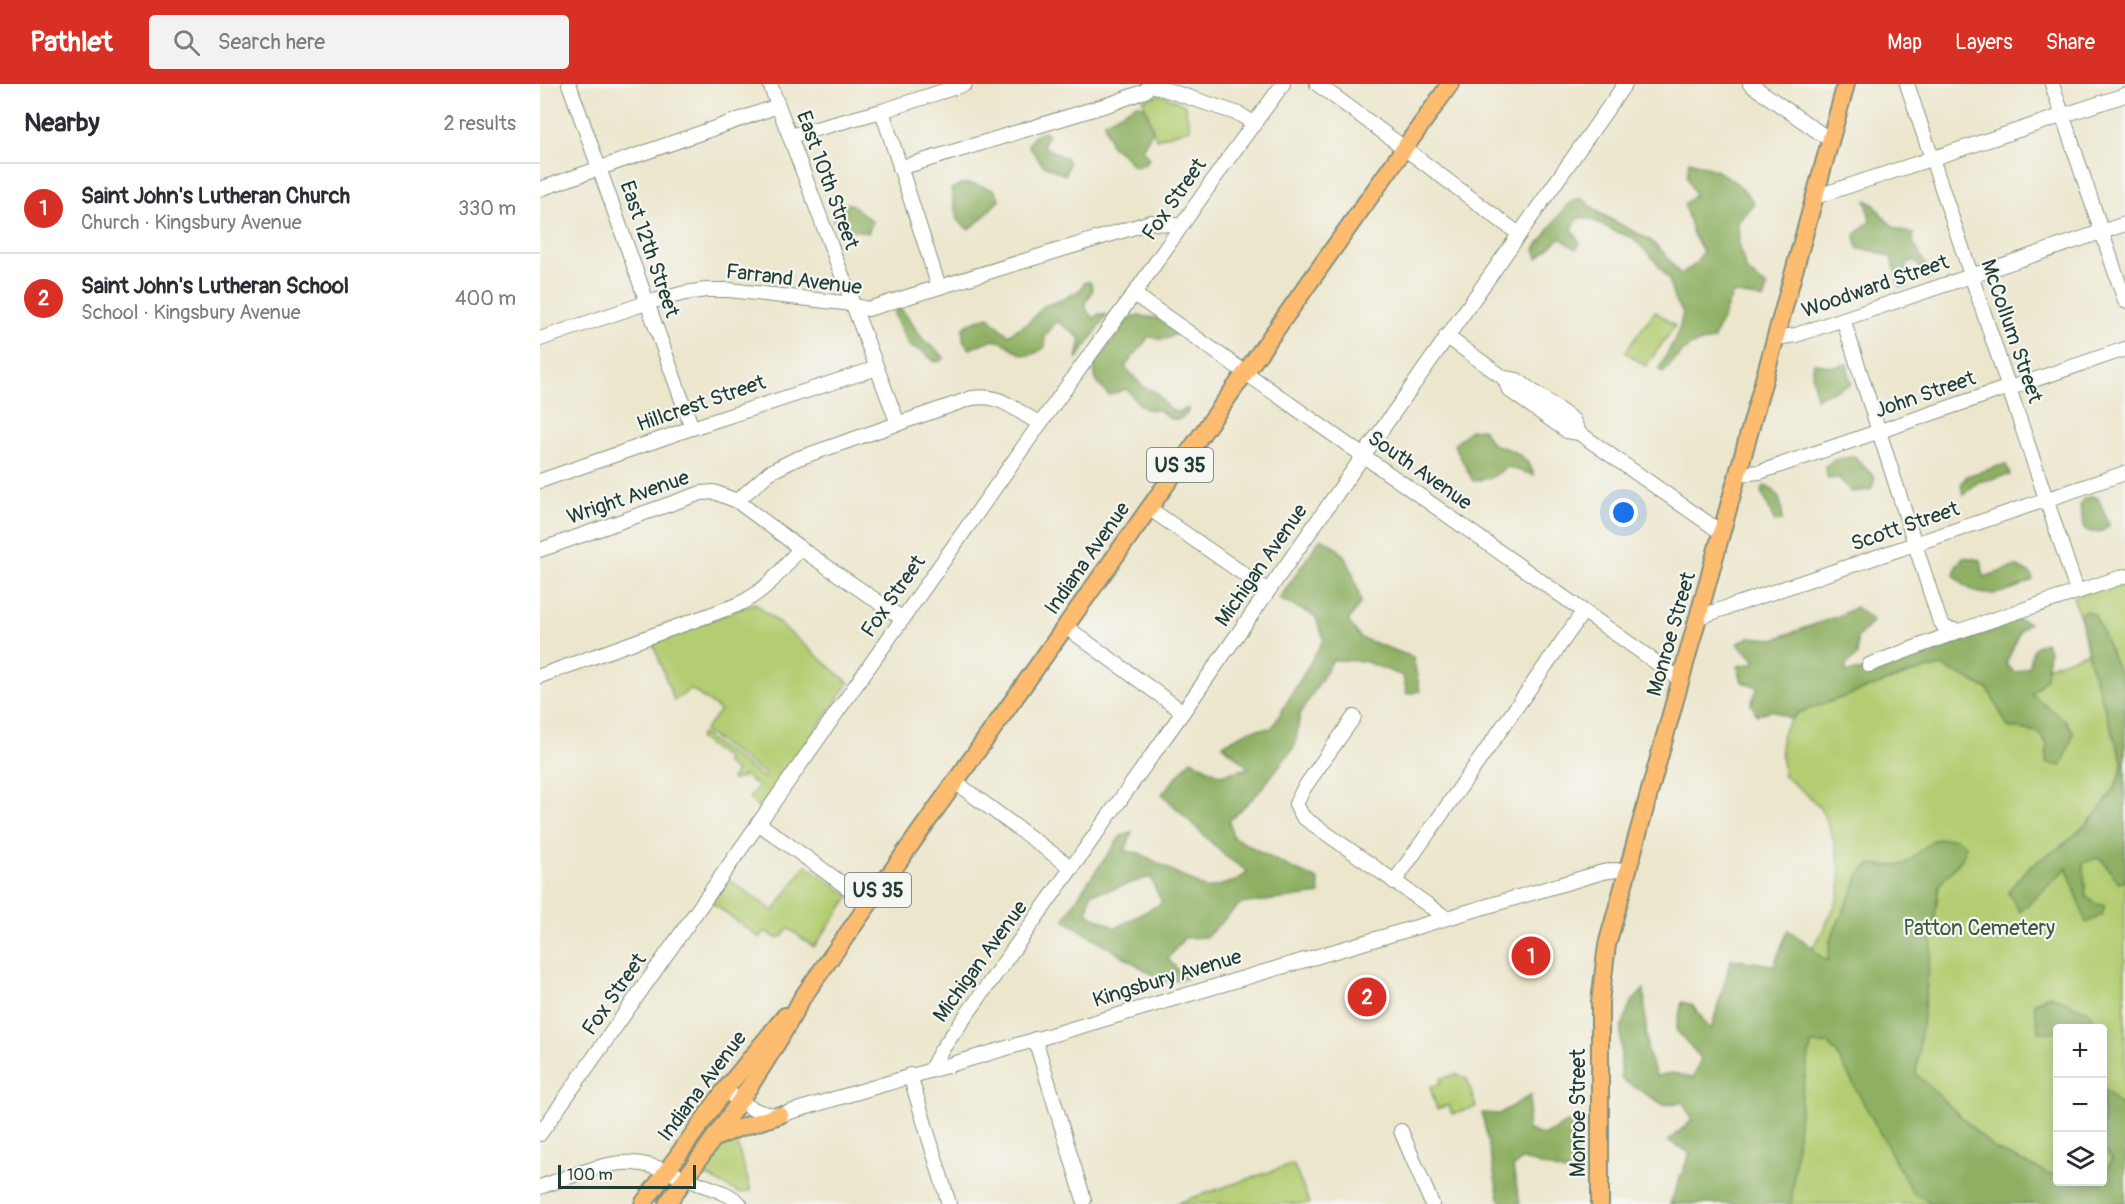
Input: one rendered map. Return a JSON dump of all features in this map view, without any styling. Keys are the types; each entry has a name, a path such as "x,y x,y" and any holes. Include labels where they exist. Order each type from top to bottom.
{"main road":[{"name":"Indiana Avenue","path":"643,1204 725,1090 775,1027 802,998 1450,84"},
{"name":"Monroe Street","path":"1600,1204 1602,978 1607,945 1846,84"},
{"name":"Indiana Avenue","path":"667,1204 740,1101 783,1035 802,998"},
{"path":"714,1138 780,1115"}],"street":[{"name":"East 12th Street","path":"569,84 692,428"},
{"name":"East 10th Street","path":"770,84 898,424"},
{"path":"790,136 882,111 965,84"},
{"path":"900,168 1113,103 1145,91 1150,84 1239,114 1255,124"},
{"name":"Fox Street","path":"540,1134 1040,423 1283,84"},
{"path":"1317,84 1519,234"},
{"name":"Michigan Avenue","path":"931,1069 940,1052 1184,712 1625,84"},
{"path":"1750,84 1830,140"},
{"name":"McCollum Street","path":"1907,84 2077,591"},
{"path":"2052,84 2125,301"},
{"path":"1815,197 2125,95"},
{"path":"540,189 778,106"},
{"path":"882,111 939,287"},
{"name":"Farrand Avenue","path":"540,339 646,303 685,293 729,290 868,309 1151,222 1181,226"},
{"name":"Woodward Street","path":"1775,338 1796,335 2125,224"},
{"name":"South Avenue","path":"1134,294 1681,680"},
{"path":"1843,319 1939,619 1945,628 1959,631"},
{"path":"1446,336 1504,378 1509,390 1567,431 1580,433 1722,533"},
{"name":"John Street","path":"1738,474 1760,472 2125,349"},
{"name":"Hillcrest Street","path":"540,481 692,428 877,368"},
{"path":"903,619 800,548 738,501 770,472 796,459 857,446 898,424 981,397 1006,402 1040,423"},
{"name":"Scott Street","path":"1698,617 2125,473"},
{"name":"Wright Avenue","path":"540,550 701,493 714,492 738,501"},
{"path":"1150,509 1268,591"},
{"path":"540,676 757,596 800,548"},
{"path":"1869,665 1959,631 2125,576"},
{"path":"1395,882 1583,612"},
{"path":"1066,627 1184,712"},
{"path":"1354,717 1296,804 1303,817 1444,917"},
{"path":"955,782 1072,868"},
{"path":"758,823 869,903"},
{"name":"Kingsbury Avenue","path":"725,1090 753,1111 780,1115 1444,917 1603,872 1617,870 1627,873"},
{"path":"1035,1039 1084,1200"},
{"path":"910,1075 949,1204"},
{"path":"1401,1131 1432,1204"},
{"path":"540,1187 619,1163 633,1163 667,1171 721,1192 740,1204"}],"green space":[{"path":"1161,94 1185,105 1190,129 1156,139 1143,100"},
{"path":"1137,104 1145,107 1153,130 1142,149 1149,159 1145,164 1135,167 1111,146 1104,122"},
{"path":"1045,131 1048,135 1044,141 1044,147 1066,158 1069,163 1065,175 1043,165 1028,145 1036,134"},
{"path":"1689,161 1708,167 1734,181 1754,203 1738,222 1739,245 1746,270 1767,287 1764,299 1733,293 1713,340 1690,346 1663,373 1659,369 1679,331 1683,312 1674,299 1669,279 1653,258 1631,237 1582,217 1577,220 1572,229 1580,243 1576,249 1560,238 1538,258 1535,249 1567,205 1576,199 1583,199 1601,214 1650,240 1664,253 1680,274 1695,265 1703,251 1693,234 1684,204 1695,195 1687,177"},
{"path":"961,184 974,184 994,190 1000,200 968,229 957,220 951,189"},
{"path":"1866,200 1875,206 1893,226 1914,234 1913,242 1931,275 1928,279 1914,260 1907,264 1907,286 1900,286 1891,257 1871,250 1858,249 1855,235 1870,221"},
{"path":"838,203 851,204 873,222 868,233 842,227 833,219 832,212"},
{"path":"1085,282 1090,282 1092,288 1092,293 1085,303 1087,311 1094,318 1099,314 1107,315 1077,359 1081,339 1057,321 1045,336 1045,347 1030,355 1019,353 998,341 984,343 970,349 963,340 963,328 974,321 989,317 1008,335 1028,323 1044,306 1080,290"},
{"path":"900,309 906,314 920,336 941,354 944,358 941,361 935,362 922,351 910,347 894,316 895,311"},
{"path":"1655,311 1675,326 1646,366 1625,352"},
{"path":"1129,317 1157,318 1177,333 1170,338 1163,339 1149,336 1125,367 1143,387 1156,392 1169,409 1177,412 1189,408 1187,414 1178,420 1169,418 1159,410 1145,409 1127,389 1109,395 1096,379 1095,366"},
{"path":"1814,363 1833,367 1847,364 1851,384 1816,398 1812,373"},
{"path":"1483,429 1492,444 1518,454 1528,462 1534,475 1507,467 1491,478 1473,481 1454,445 1470,430"},
{"path":"1854,456 1875,478 1871,490 1851,492 1839,478 1828,479 1825,466 1834,460"},
{"path":"2006,464 2010,475 1978,482 1963,495 1961,485 1967,476"},
{"path":"1764,486 1777,495 1782,510 1782,521 1775,522 1761,491"},
{"path":"2092,496 2098,498 2109,525 2098,532 2085,530 2080,507 2083,499"},
{"path":"1321,538 1331,544 1339,550 1349,564 1361,602 1348,621 1361,638 1413,657 1420,691 1407,694 1403,676 1364,661 1333,660 1300,714 1295,746 1258,793 1229,821 1233,837 1318,880 1320,894 1240,904 1206,937 1184,938 1168,959 1186,979 1163,981 1064,920 1121,836 1132,833 1125,851 1139,853 1207,889 1236,881 1248,872 1225,856 1162,794 1191,760 1220,775 1249,768 1223,745 1250,730 1272,728 1324,639 1315,616 1279,599","holes":["1150,877 1162,903 1116,928 1087,913 1091,893 1113,889"]},
{"path":"1963,557 1981,560 1984,577 2016,566 2031,574 2033,580 2001,592 1982,593 1963,584 1954,575"},
{"name":"Patton Cemetery","path":"2125,581 2125,1204 2054,1204 1952,1176 1830,942 1828,961 1817,955 1812,947 1821,934 1838,897 1841,881 1840,870 1833,838 1821,810 1809,796 1784,776 1781,742 1786,727 1798,713 1911,673 1942,666 1988,689 2008,727 2038,732 2042,738 2021,676 2092,651 2073,597"},
{"path":"755,603 849,683 762,807 758,807 749,798 758,786 743,775 734,781 731,779 736,771 725,763 727,759 699,738 702,734 764,778 766,775 704,731 720,710 691,689 674,701 653,643"},
{"path":"1856,607 1873,621 1857,638 1857,656 1846,665 1846,672 1879,669 1988,632 2016,619 2029,623 2020,631 2006,664 2015,673 2030,666 2034,648 2046,642 2049,651 2046,678 2032,694 2065,721 2074,732 2062,766 2046,763 2047,744 2038,732 2008,727 1988,689 1942,666 1911,673 1798,713 1791,719 1772,710 1757,715 1751,704 1758,687 1742,682 1738,666 1755,663 1755,660 1737,644 1749,637 1774,639 1841,615"},
{"path":"2086,611 2095,615 2125,687 2125,881 2119,883 2100,857 2083,863 2086,896 2095,904 2105,905 2102,915 2086,923 2067,868 2020,912 2008,892 2029,867 2057,849 2089,822 2108,798 2120,773 2122,761 2089,660 2080,613"},
{"path":"1955,838 1966,846 1962,859 1939,885 1916,1074 1995,1149 2053,1174 2053,1186 2107,1186 2107,1169 2112,1159 2107,1153 2107,1092 2125,1110 2125,1204 1932,1204 1912,1192 1836,1052 1828,1044 1811,1044 1802,1092 1791,1204 1670,1204 1690,1153 1668,1141 1692,1120 1683,1102 1664,1105 1621,1079 1621,1029 1631,1003 1644,989 1647,1049 1656,1076 1673,1073 1693,1078 1701,1058 1676,1030 1682,1002 1692,1005 1711,1030 1731,959 1774,965 1788,930 1828,961 1830,940 1861,873 1871,864 1888,866 1905,864 1933,840"},
{"path":"806,865 850,896 814,947 788,928 783,936 776,938 765,931 760,938 711,902 728,879 774,911"},
{"path":"2049,995 2089,1011 2095,1024 2053,1024 2053,1032 2039,1032 2034,1003"},
{"path":"1811,1044 1828,1044 1836,1052 1912,1191 1932,1204 1791,1204 1802,1092"},
{"path":"1457,1074 1467,1079 1476,1107 1452,1114 1449,1105 1437,1109 1430,1087 1441,1083 1440,1079"},
{"path":"1531,1095 1527,1129 1543,1136 1569,1122 1576,1131 1579,1165 1564,1172 1522,1159 1513,1168 1520,1204 1504,1204 1499,1198 1482,1113 1499,1114"},
{"path":"735,1137 751,1191 739,1193 703,1174 724,1143"},
{"path":"1293,1164 1310,1204 1174,1204"}],"place":[{"name":"Saint John's Lutheran Church","path":"1531,956"},
{"name":"Saint John's Lutheran School","path":"1367,997"}]}
